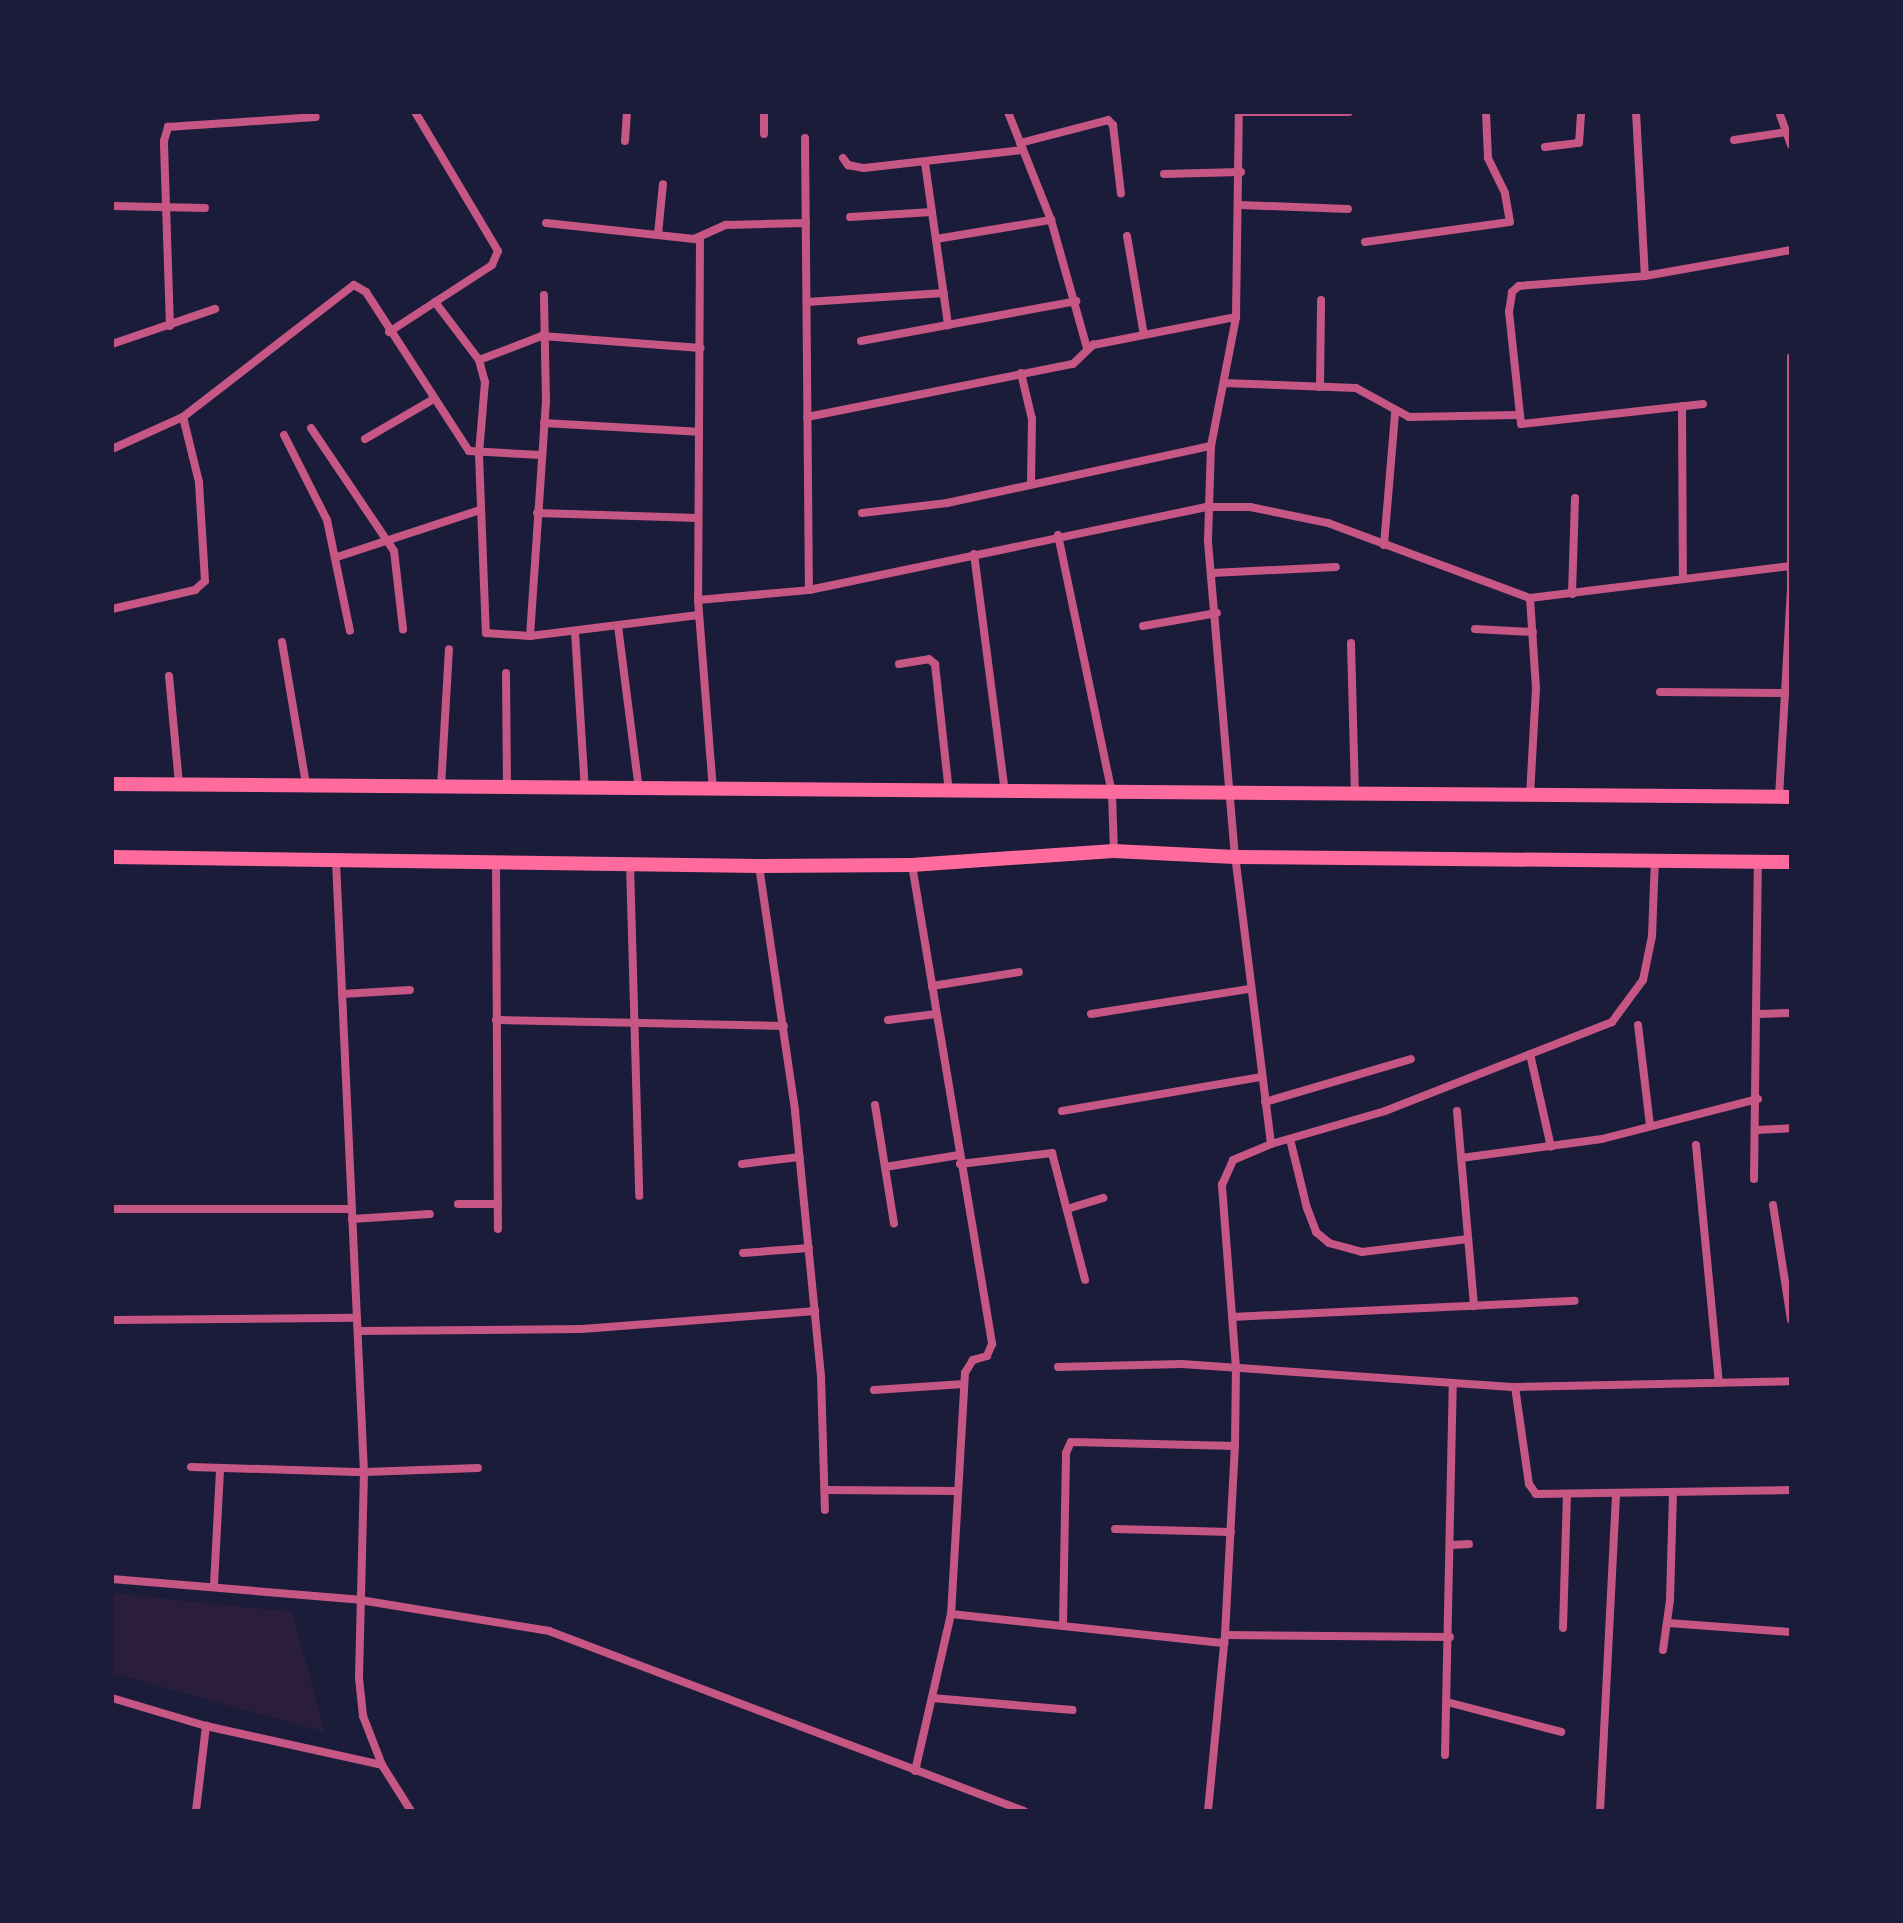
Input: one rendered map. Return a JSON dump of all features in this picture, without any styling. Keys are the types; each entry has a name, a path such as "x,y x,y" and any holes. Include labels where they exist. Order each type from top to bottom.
{"main road":[{"path":"112,784 1785,797"},
{"path":"112,857 759,866 912,865 1114,851 1235,857 1791,862"}],"street":[{"path":"389,332 492,265 498,251 415,112"},
{"path":"625,141 627,112"},
{"path":"764,112 764,134"},
{"path":"1008,112 1051,220 1087,348"},
{"path":"1271,1144 1248,989 1206,507 1211,446 1236,317 1241,172 1239,112 1348,112"},
{"path":"1365,242 1510,222 1505,193 1488,158 1486,112"},
{"path":"1545,147 1579,143 1581,112"},
{"path":"1636,112 1645,276"},
{"path":"1779,112 1791,145"},
{"path":"170,326 164,134 176,124 316,117"},
{"path":"843,158 848,165 864,168 925,163 1022,147 1108,120 1113,125 1121,194"},
{"path":"1734,140 1786,132"},
{"path":"805,138 809,590"},
{"path":"925,163 948,325"},
{"path":"1164,174 1241,172"},
{"path":"658,234 663,184"},
{"path":"1240,205 1348,209"},
{"path":"112,206 205,208"},
{"path":"850,217 932,212"},
{"path":"936,239 1051,220"},
{"path":"546,223 700,237 726,225 806,223"},
{"path":"1127,236 1144,335"},
{"path":"700,237 698,600 713,789"},
{"path":"1703,404 1521,424 1517,415 1509,312 1512,292 1519,286 1645,276 1791,250"},
{"path":"112,449 183,417 349,287 363,288 460,443 479,454 541,455"},
{"path":"807,302 944,293"},
{"path":"530,636 544,423 544,295"},
{"path":"1320,387 1321,300"},
{"path":"861,341 1076,301"},
{"path":"435,302 479,360 486,393 479,454 486,633 530,636 699,615"},
{"path":"112,344 215,309"},
{"path":"807,417 1073,364 1087,348 1236,317"},
{"path":"479,360 542,336 701,348"},
{"path":"1785,797 1791,590 1791,357"},
{"path":"1021,373 1032,419 1031,482"},
{"path":"1224,383 1367,391 1395,413 1517,415"},
{"path":"365,439 432,400"},
{"path":"1682,406 1683,579"},
{"path":"1384,545 1395,413"},
{"path":"112,609 195,590 205,581 199,482 183,417"},
{"path":"544,423 698,432"},
{"path":"311,428 394,551 403,629"},
{"path":"284,435 327,520 350,631"},
{"path":"862,513 947,503 1031,482 1211,446"},
{"path":"1572,594 1575,498"},
{"path":"698,600 809,590 1058,535 1206,507 1250,507 1328,523 1530,598 1789,566"},
{"path":"337,557 480,510"},
{"path":"537,513 698,518"},
{"path":"1058,535 1112,794 1114,851"},
{"path":"974,554 1005,793"},
{"path":"1212,573 1336,567"},
{"path":"1530,598 1533,632 1530,796"},
{"path":"1143,626 1217,613"},
{"path":"618,626 639,789"},
{"path":"1475,629 1533,632"},
{"path":"575,632 585,789"},
{"path":"282,642 306,784"},
{"path":"1351,643 1355,794"},
{"path":"441,787 449,649"},
{"path":"899,664 929,659 935,664 949,792"},
{"path":"506,673 507,788"},
{"path":"169,676 179,784"},
{"path":"1660,692 1787,693"},
{"path":"1208,1811 1225,1639 1235,1446 1236,1368 1223,1176 1233,1160 1271,1144 1385,1111 1612,1022 1643,980 1652,936 1655,859"},
{"path":"336,861 364,1472 360,1600 363,1716 382,1765 411,1811"},
{"path":"1754,1179 1758,1099 1758,861"},
{"path":"496,862 498,1229"},
{"path":"630,864 639,1196"},
{"path":"912,865 992,1344 987,1356 969,1364 964,1384 951,1614 915,1771"},
{"path":"759,866 784,1026 800,1157 815,1311 825,1510"},
{"path":"932,986 1019,972"},
{"path":"1091,1014 1248,989"},
{"path":"342,994 410,990"},
{"path":"1759,1014 1791,1013"},
{"path":"888,1020 936,1014"},
{"path":"496,1020 784,1026"},
{"path":"1638,1025 1650,1126"},
{"path":"1530,1054 1551,1147"},
{"path":"1265,1102 1411,1059"},
{"path":"1062,1111 1260,1077"},
{"path":"1461,1158 1551,1147 1758,1099"},
{"path":"875,1105 894,1223"},
{"path":"1457,1111 1474,1306"},
{"path":"1757,1130 1791,1128"},
{"path":"1290,1139 1307,1208 1316,1232 1329,1243 1362,1252 1468,1239"},
{"path":"1696,1145 1719,1383"},
{"path":"885,1167 1049,1151 1085,1280"},
{"path":"742,1164 800,1157"},
{"path":"1067,1209 1103,1198"},
{"path":"458,1204 498,1204"},
{"path":"1773,1205 1791,1320"},
{"path":"112,1209 351,1209"},
{"path":"352,1219 430,1214"},
{"path":"743,1253 809,1248"},
{"path":"1232,1317 1575,1301"},
{"path":"358,1331 582,1329 815,1311"},
{"path":"112,1320 357,1318"},
{"path":"1058,1367 1164,1364 1515,1387 1791,1381"},
{"path":"1445,1755 1452,1545 1453,1383"},
{"path":"874,1390 964,1384"},
{"path":"1515,1387 1530,1488 1540,1495 1791,1490"},
{"path":"1063,1626 1066,1453 1071,1442 1235,1446"},
{"path":"191,1467 364,1472 478,1468"},
{"path":"214,1585 220,1469"},
{"path":"825,1490 958,1491"},
{"path":"1663,1650 1668,1623 1673,1492"},
{"path":"1600,1811 1616,1493"},
{"path":"1563,1628 1567,1495"},
{"path":"1115,1529 1231,1532"},
{"path":"1452,1545 1469,1544"},
{"path":"112,1579 214,1585 360,1600 549,1631 1024,1811"},
{"path":"951,1614 1225,1639 1450,1637"},
{"path":"1668,1623 1791,1632"},
{"path":"112,1698 206,1726 382,1765"},
{"path":"932,1698 1072,1710"},
{"path":"1447,1702 1561,1732"},
{"path":"196,1811 206,1726"}],"shaded area":[{"path":"112,1593 292,1612 325,1732 112,1673"}]}
